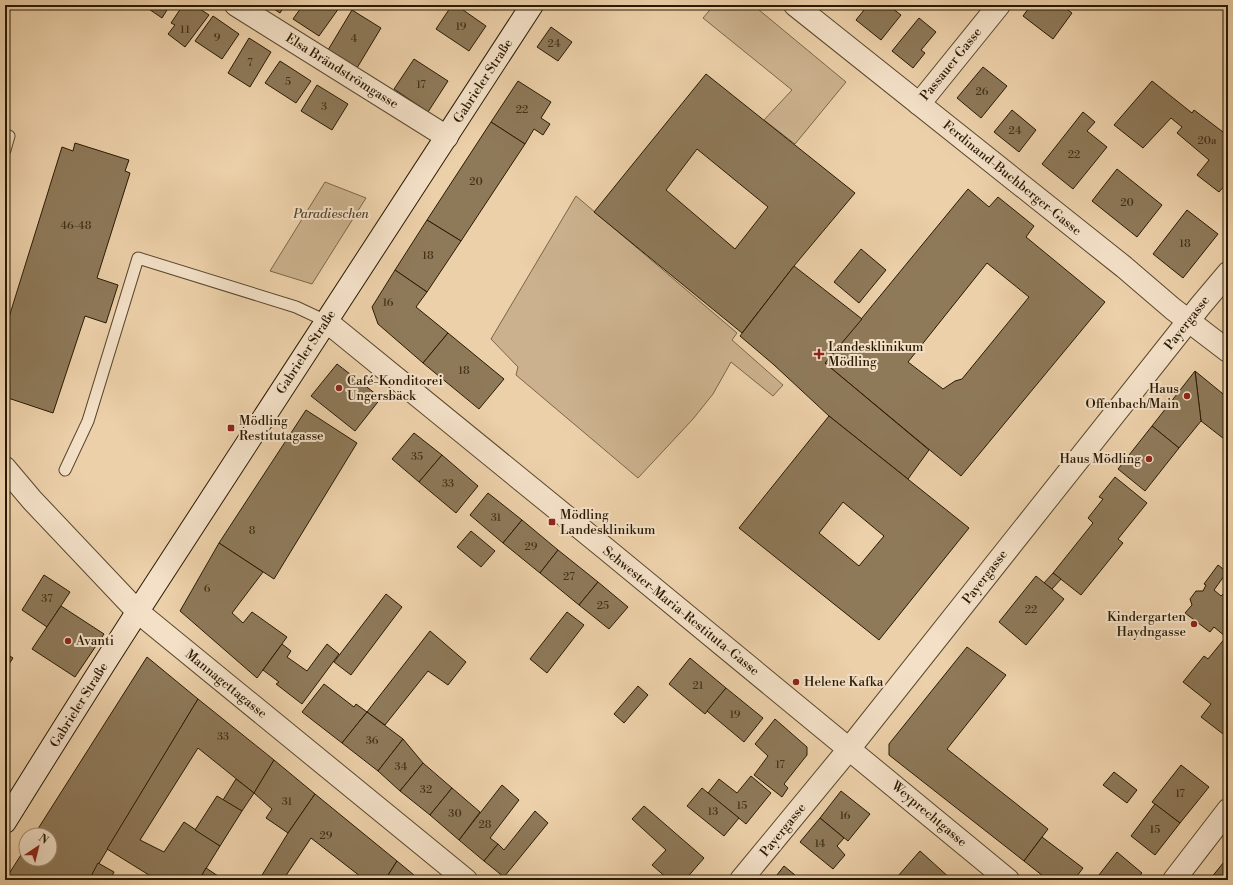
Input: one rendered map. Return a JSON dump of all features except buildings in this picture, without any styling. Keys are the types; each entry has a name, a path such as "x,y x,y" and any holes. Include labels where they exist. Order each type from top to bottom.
{"street":[{"name":"Elsa Brändströmgasse","path":"236,5 448,137"},
{"name":"Gabrieler Straße","path":"5,822 138,612 326,321 448,137 532,5"},
{"name":"Ferdinand-Buchberger-Gasse","path":"795,5 1118,262 1173,309 1228,351"},
{"name":"Passauer Gasse","path":"919,104 999,5"},
{"name":"Payergasse","path":"741,880 849,749 1228,272"},
{"name":"Schwester-Maria-Restituta-Gasse","path":"326,321 849,749"},
{"name":"Mannagettagasse","path":"5,468 32,500 138,612 466,880"},
{"name":"Weyprechtgasse","path":"849,749 1008,880"},
{"path":"1174,880 1228,810"}],"lane":[{"path":"5,150 9,136"},
{"path":"65,470 88,421 138,258 296,307 326,321"}],"green space":[{"path":"714,5 753,5 846,82 795,144 764,120 792,90 703,18"},
{"name":"Paradieschen","path":"325,182 366,198 312,284 270,271"},
{"path":"576,196 737,333 732,340 783,385 773,396 731,362 713,394 693,419 638,478 516,375 518,367 491,339"}],"place":[{"name":"Landesklinikum Mödling","path":"819,354"},
{"name":"Café-Konditorei Ungersbäck","path":"339,388"},
{"name":"Haus Offenbach/Main","path":"1187,396"},
{"name":"Mödling Restitutagasse","path":"231,428"},
{"name":"Haus Mödling","path":"1149,459"},
{"name":"Mödling Landesklinikum","path":"552,522"},
{"name":"Kindergarten Haydngasse","path":"1194,624"},
{"name":"Avanti","path":"68,641"},
{"name":"Helene Kafka","path":"796,682"}]}
